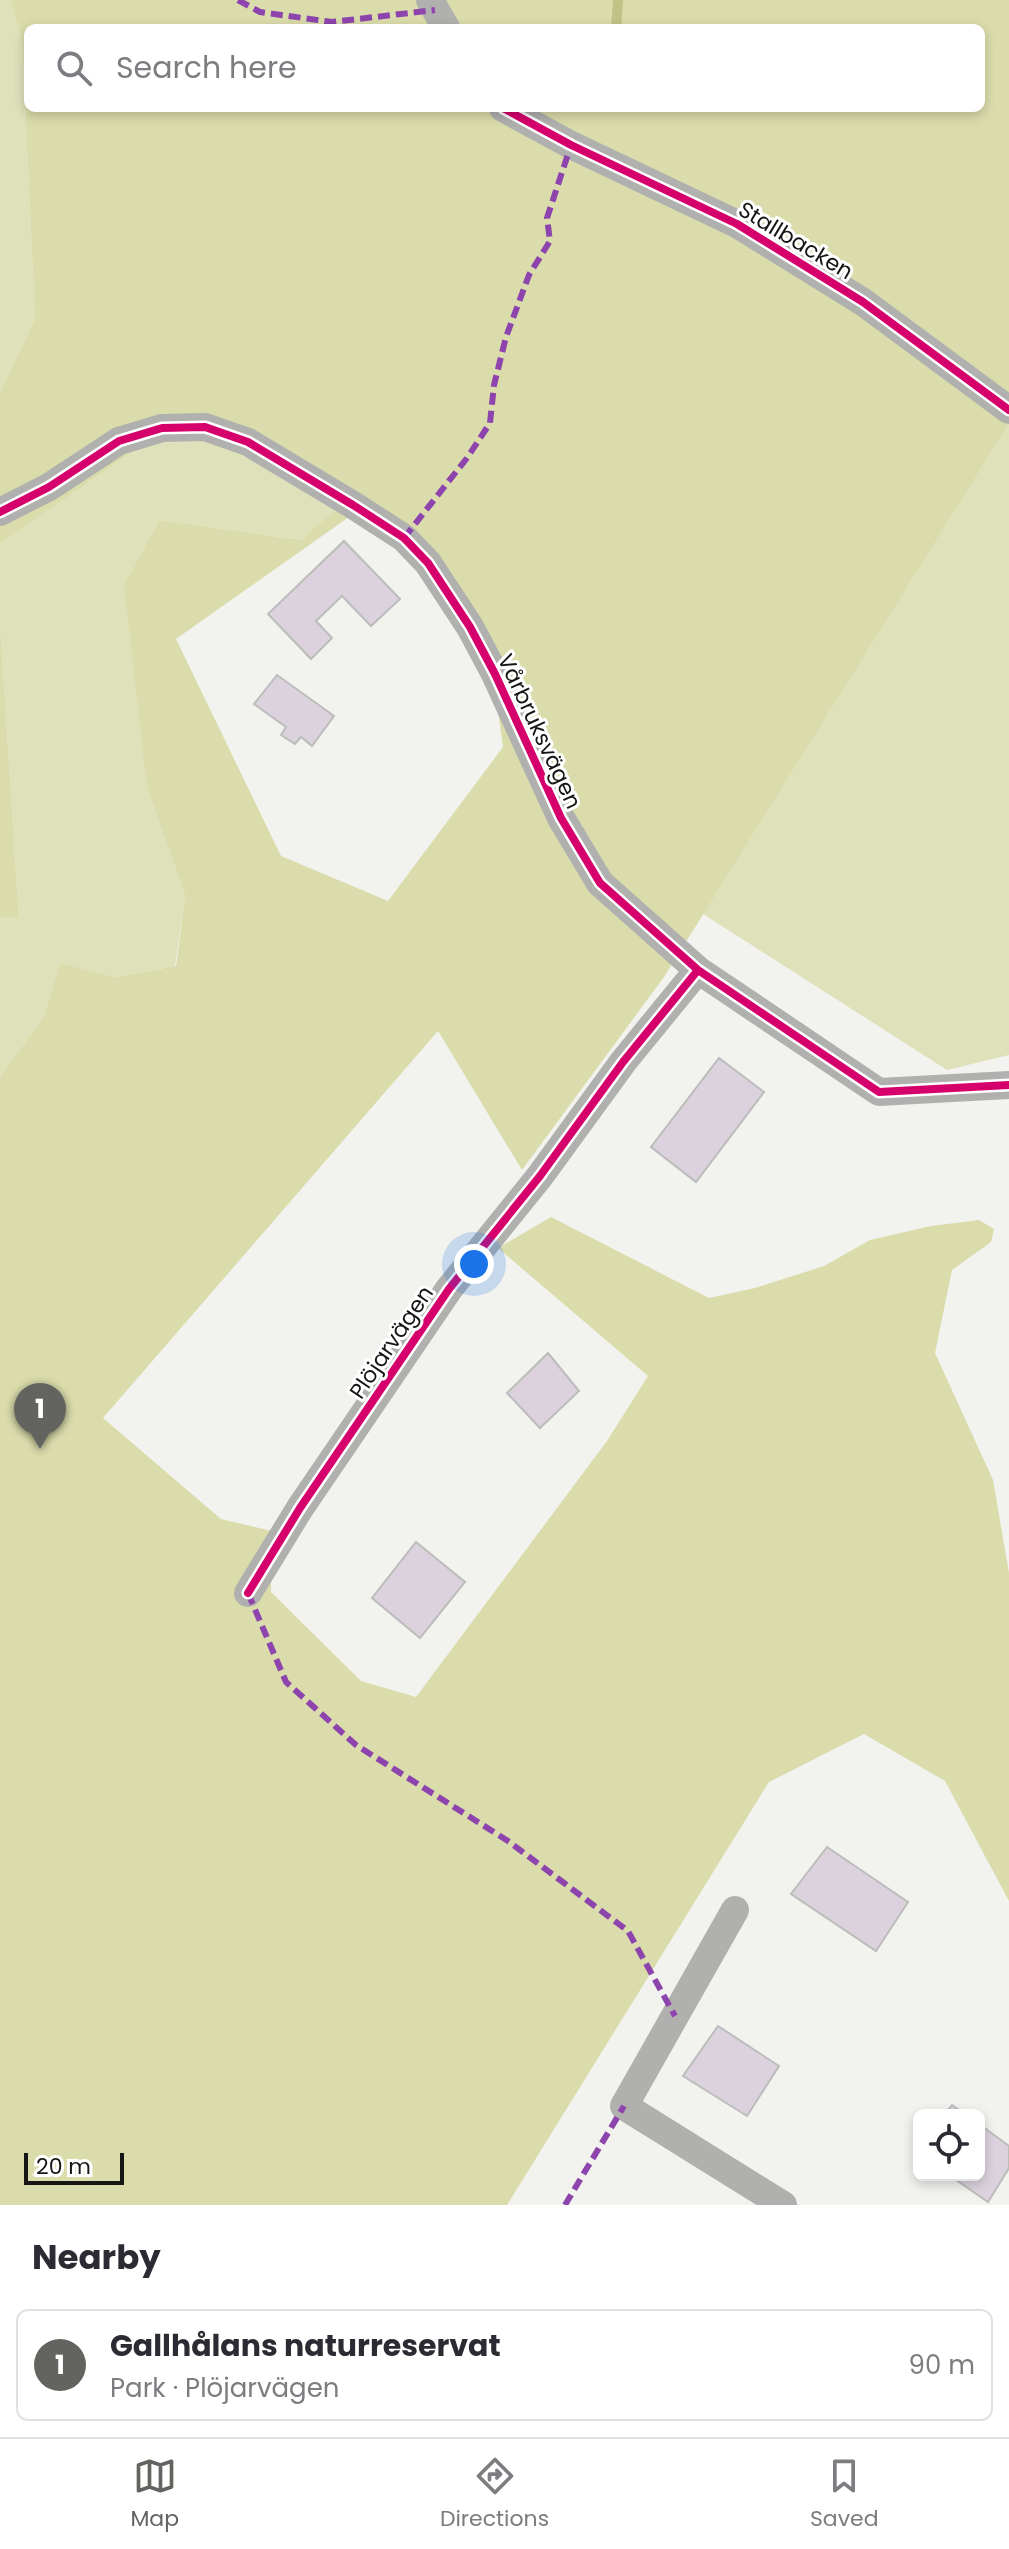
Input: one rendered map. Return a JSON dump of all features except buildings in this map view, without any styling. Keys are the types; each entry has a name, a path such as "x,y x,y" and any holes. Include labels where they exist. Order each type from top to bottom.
{"street":[{"path":"430,0 444,24"},
{"name":"Stallbacken","path":"510,112 571,145 737,224 863,302 1009,410"},
{"name":"Vårbruksvägen","path":"0,512 49,487 119,441 162,428 205,427 248,442 404,538 428,563 470,627 561,818 600,883 698,970 879,1092 1009,1085"},
{"name":"Plöjarvägen","path":"248,1593 300,1508 449,1289 540,1176 623,1062 698,970"},
{"path":"735,1910 624,2106 783,2205"}],"green space":[{"path":"0,0 10,0 22,39 35,318 0,393"},
{"path":"10,0 1009,0 1009,424 664,977 522,1170 438,1031 103,1418 221,1519 272,1531 271,1592 361,1681 416,1697 607,1441 648,1376 498,1248 551,1217 709,1298 755,1288 824,1266 870,1240 931,1226 979,1220 994,1229 991,1242 952,1270 935,1353 993,1480 1009,1573 1009,1901 945,1781 864,1734 769,1782 507,2205 0,2205 0,1077 44,1016 60,963 114,977 176,966 185,895 147,788 124,585 160,520 302,540 340,508 212,436 172,438 135,450 0,544 0,393 35,318 25,112 985,112 985,24 24,24 24,82 22,39","holes":["356,512 423,566 493,676 503,747 388,901 281,856 176,639"]},
{"path":"1009,424 1009,1055 947,1070 703,914"},
{"path":"212,436 340,508 303,540 160,520 147,788 185,895 175,966 114,977 60,964 44,1016 0,1077 0,917 19,918 0,623 0,544 135,450 172,438"},
{"path":"0,623 19,918 0,917"}],"waterway":[{"path":"616,24 618,0"}],"marked path":[{"path":"238,0 260,12 332,22 435,10"},
{"path":"404,538 467,458 490,423 494,385 506,337 529,275 550,241 547,218 571,145"},
{"path":"248,1593 286,1682 356,1745 508,1841 628,1931 675,2016"},
{"path":"565,2205 624,2106"}],"cycle path":[{"path":"510,112 571,145 737,224 863,302 1009,410"},
{"path":"0,512 49,487 119,441 162,428 205,427 248,442 404,538 428,563 470,627 561,818 600,883 698,970 879,1092 1009,1085"},
{"path":"248,1593 300,1508 449,1289 540,1176 623,1062 698,970"}],"place":[{"name":"Gallhålans naturreservat","path":"40,1449"}]}
